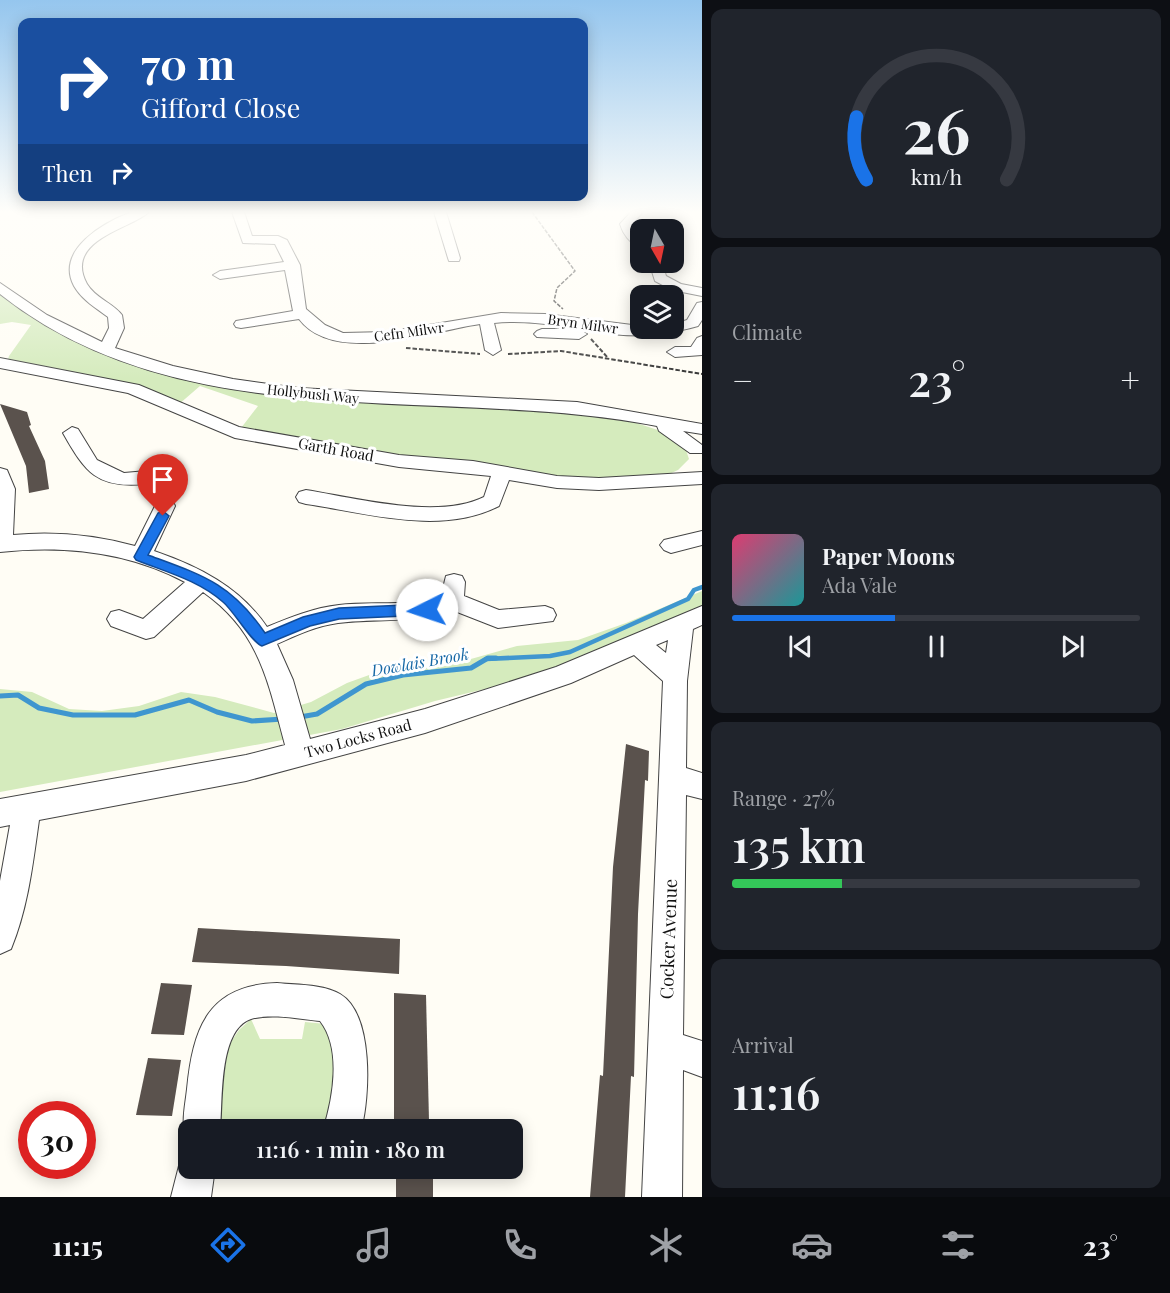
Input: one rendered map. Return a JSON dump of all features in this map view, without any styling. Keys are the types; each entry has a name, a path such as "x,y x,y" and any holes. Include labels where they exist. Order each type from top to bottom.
{"street":[{"path":"77,268 79,284 115,315 117,324 107,349"},
{"path":"220,275 272,268"},
{"path":"240,324 301,314 295,303 293,268"},
{"path":"658,273 660,278 668,283 702,292"},
{"name":"Hollybush Way","path":"0,288 46,322 107,349 191,375 293,393 350,399 558,406 608,411 702,429"},
{"name":"Bryn Milwr","path":"525,317 577,326 608,328 661,330 696,328 702,306"},
{"name":"Cefn Milwr","path":"301,314 330,334 358,339 418,333 486,320 525,317"},
{"path":"486,320 495,353"},
{"path":"77,336 99,334 117,324"},
{"path":"542,334 580,334 577,326"},
{"path":"608,328 615,343 651,344"},
{"path":"675,352 696,352 702,341"},
{"name":"Garth Road","path":"7,364 133,389 235,432 399,460 473,467 557,482 599,484 668,478 702,478"},
{"name":"Hollybush Way","path":"647,419 676,432 700,451"},
{"path":"72,433 90,464 122,480 158,471 165,506 140,557"},
{"name":"Garth Road","path":"668,478 690,467 700,451"},
{"path":"306,497 326,505 419,512 474,511 492,501 502,472"},
{"path":"0,474 5,481 6,494 1,544 60,542 140,557 202,580 228,598 247,618 262,640 283,685 298,744"},
{"path":"671,545 702,538"},
{"path":"119,619 140,637 202,580"},
{"path":"262,640 308,621 339,614 427,610 453,591 498,619 545,615"},
{"name":"Two Locks Road","path":"14,810 246,768 298,744 501,698 562,676 692,619"},
{"name":"Cocker Avenue","path":"662,1197 666,1046 688,782 675,681 692,619"},
{"path":"636,643 671,671 675,681"},
{"path":"0,938 14,889 14,810"},
{"path":"202,1119 213,1038 225,1020 239,1006 259,999 328,1006 342,1020 349,1041 346,1119"},
{"path":"666,1046 702,1059"},
{"path":"191,1197 193,1179"}],"path":[{"path":"573,268 575,271 557,288 554,301 602,349 608,358"},
{"path":"397,347 495,353 561,351 702,374"}],"green space":[{"path":"0,294 38,320 84,344 266,393 371,403 561,411 627,420 661,431 685,447 689,459 678,470 665,476 599,482 424,460 238,432 258,406 200,386 178,405 6,366 9,356 31,325 12,322 0,324"},
{"path":"702,591 702,606 586,657 510,683 435,701 342,729 0,792 0,689 32,692 69,709 102,711 139,706 181,692 215,697 274,713 311,702 347,683 383,670 446,666 517,646 578,640 626,623"},
{"path":"251,1019 260,1039 302,1039 305,1022 326,1024 335,1044 332,1115 330,1119 219,1119 228,1046 239,1030"}],"building":[{"path":"0,404 27,412 31,425 29,426 45,461 49,489 29,493 26,466"},
{"path":"626,744 649,751 648,781 645,780 638,914 634,1077 631,1076 625,1197 590,1197 600,1075 603,1076 613,867"},
{"path":"198,928 400,939 399,974 192,962"},
{"path":"161,983 192,985 184,1035 151,1034"},
{"path":"394,993 426,995 429,1119 394,1119"},
{"path":"148,1058 181,1060 172,1116 136,1115"},
{"path":"396,1179 433,1179 433,1197 396,1197"}],"waterway":[{"name":"Dowlais Brook","path":"486,659 550,656 570,652 688,599 694,590 702,587"},
{"name":"Dowlais Brook","path":"486,659 496,658"},
{"name":"Dowlais Brook","path":"300,717 317,714 366,684 403,675 471,668 486,659"},
{"name":"Dowlais Brook","path":"0,696 18,695 39,708 73,715 135,715 189,700 217,712 252,721 283,719"}],"route":[{"path":"163,516 140,557 159,562 202,580 228,598 247,618 262,640 308,621 339,614 427,610"}]}
